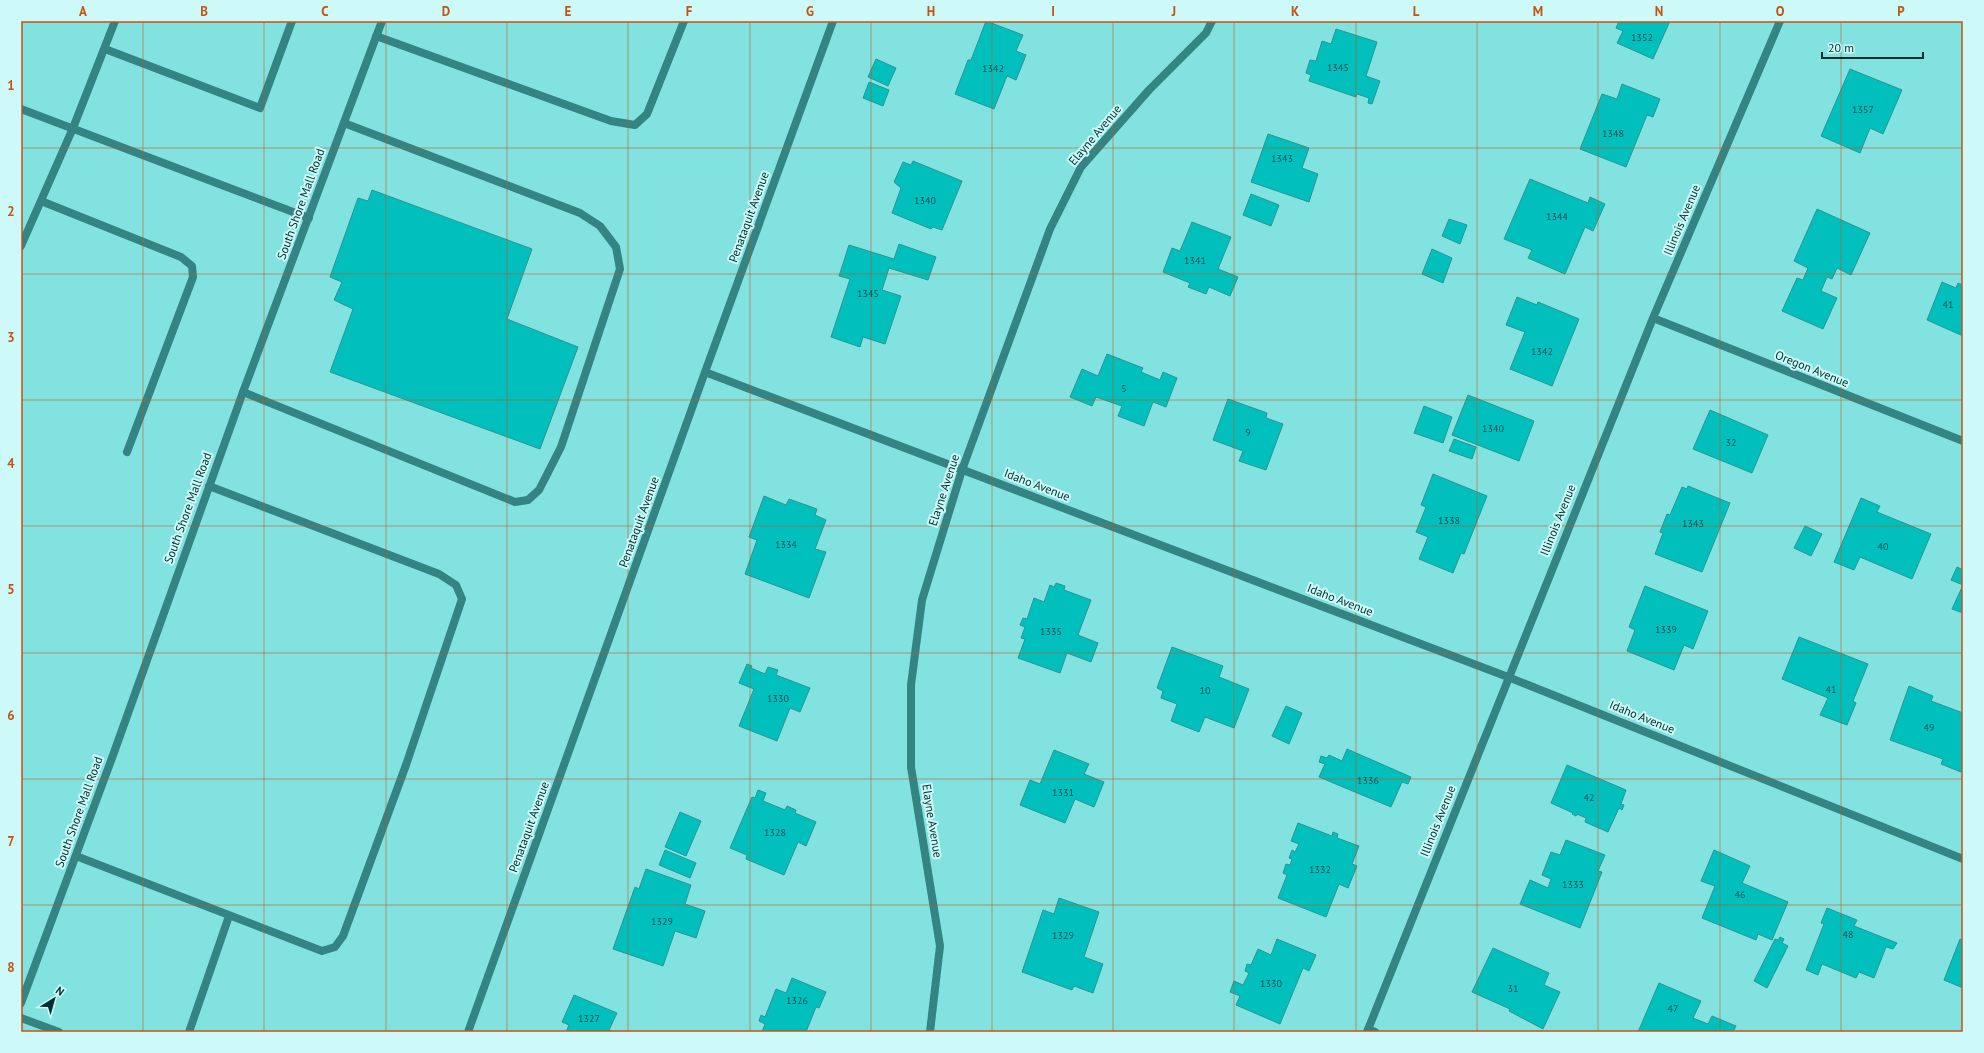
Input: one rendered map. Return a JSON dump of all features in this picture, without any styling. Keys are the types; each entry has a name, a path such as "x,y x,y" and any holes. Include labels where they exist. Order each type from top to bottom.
{"street":[{"path":"21,246 73,128 115,21"},
{"path":"105,49 260,108 292,21"},
{"name":"South Shore Mall Road","path":"21,1003 76,856 242,392 382,21"},
{"path":"376,36 611,121 635,125 647,114 684,21"},
{"name":"Penataquit Avenue","path":"468,1032 705,372 833,21"},
{"name":"Elayne Avenue","path":"930,1032 940,946 911,767 911,685 922,600 962,470 1050,229 1081,167 1149,90 1206,33 1212,21"},
{"name":"Illinois Avenue","path":"1370,1031 1508,677 1652,318 1780,21"},
{"path":"21,109 308,218"},
{"path":"242,392 515,502 528,500 539,490 561,447 620,269 616,247 600,226 580,212 344,123"},
{"path":"40,201 181,257 192,266 194,278 127,452"},
{"name":"Oregon Avenue","path":"1652,318 1963,441"},
{"name":"Idaho Avenue","path":"705,372 1508,677 1963,859"},
{"path":"76,856 229,916 322,950 335,947 343,936 409,758 462,598 456,586 439,574 209,486"},
{"path":"189,1032 229,916"},
{"path":"21,1018 59,1032"}],"building":[{"path":"986,21 1023,35 1016,51 1026,55 1016,80 1007,76 994,109 955,94 968,60 971,60"},
{"path":"1619,21 1670,21 1653,59 1617,43 1623,31 1616,28"},
{"path":"1336,29 1377,42 1366,76 1380,81 1372,104 1368,103 1369,98 1357,94 1356,97 1309,81 1311,75 1306,73 1310,60 1316,61 1322,41 1331,44"},
{"path":"876,59 896,68 888,86 868,77"},
{"path":"1850,69 1902,90 1883,134 1870,128 1860,153 1821,136"},
{"path":"869,82 889,90 883,106 863,98"},
{"path":"1622,84 1660,99 1653,117 1647,115 1626,167 1580,149 1602,94 1617,99"},
{"path":"1268,134 1309,148 1302,168 1318,174 1309,202 1251,182"},
{"path":"913,161 962,181 942,230 933,227 931,229 892,213 901,188 894,182 903,162 911,165"},
{"path":"1530,179 1588,203 1590,197 1605,204 1593,231 1585,227 1565,274 1528,258 1532,250 1504,239"},
{"path":"372,190 532,249 507,319 578,347 540,449 330,372 353,309 334,300 342,282 330,277 358,198 368,201"},
{"path":"1251,194 1279,205 1271,226 1243,215"},
{"path":"1817,209 1870,233 1851,275 1837,268 1832,279 1827,277 1821,291 1837,298 1823,329 1782,311 1797,278 1803,280 1808,268 1794,261"},
{"path":"1449,219 1467,225 1460,244 1442,236"},
{"path":"1192,222 1231,237 1218,269 1238,277 1230,296 1209,287 1206,294 1188,287 1190,283 1163,272 1172,248 1180,251"},
{"path":"899,244 936,257 928,280 889,268 882,290 901,296 885,344 863,337 860,347 831,337 850,279 839,276 849,245 894,259"},
{"path":"1432,249 1452,258 1443,283 1422,274"},
{"path":"1942,282 1956,288 1958,283 1963,285 1963,336 1927,320"},
{"path":"1517,297 1537,305 1538,302 1579,319 1552,386 1510,369 1525,332 1506,325"},
{"path":"1107,354 1143,368 1141,372 1160,380 1163,372 1177,378 1166,407 1153,402 1144,426 1118,416 1122,406 1096,397 1092,406 1070,397 1082,369 1098,376"},
{"path":"1468,395 1534,421 1519,461 1452,435"},
{"path":"1228,399 1267,413 1266,418 1283,424 1266,470 1239,461 1243,451 1213,440"},
{"path":"1424,406 1452,417 1443,443 1414,433"},
{"path":"1710,410 1768,435 1752,473 1693,449"},
{"path":"1454,439 1476,447 1472,459 1449,451"},
{"path":"1433,474 1487,496 1464,554 1461,553 1453,573 1419,559 1428,537 1416,532 1426,507 1421,505"},
{"path":"1688,486 1730,503 1702,572 1655,554 1663,533 1660,532 1667,514 1670,515 1682,487 1687,489"},
{"path":"764,496 786,505 789,499 817,509 815,515 826,520 815,549 826,552 809,598 745,574 757,540 749,537"},
{"path":"1861,498 1880,506 1877,512 1931,534 1912,579 1860,557 1854,570 1834,562"},
{"path":"1805,526 1822,534 1811,556 1794,548"},
{"path":"1957,567 1963,570 1963,585 1951,580"},
{"path":"1056,583 1065,586 1064,590 1091,600 1078,635 1098,643 1091,662 1067,653 1060,673 1018,658 1025,639 1021,638 1025,627 1020,625 1023,618 1027,619 1034,598 1044,602 1050,585 1054,587"},
{"path":"1963,585 1963,613 1952,609"},
{"path":"1645,586 1708,611 1693,649 1684,645 1674,670 1627,651 1635,630 1629,627"},
{"path":"1799,637 1868,664 1853,701 1856,703 1847,725 1820,715 1828,698 1782,679"},
{"path":"1172,647 1223,666 1219,677 1249,689 1234,728 1205,717 1199,732 1171,721 1177,704 1161,698 1163,691 1157,688"},
{"path":"747,664 752,666 751,668 765,674 768,667 778,670 776,675 810,688 800,712 790,708 777,741 739,726 754,689 739,683"},
{"path":"1909,686 1933,696 1931,701 1963,713 1963,766 1961,772 1941,764 1943,759 1890,740"},
{"path":"1286,706 1302,713 1289,744 1272,736"},
{"path":"1347,749 1411,777 1408,784 1402,782 1391,807 1319,777 1325,764 1319,762 1321,756 1327,758 1329,755 1342,761"},
{"path":"1054,750 1089,764 1084,774 1104,782 1094,807 1075,799 1065,823 1020,805 1030,780 1040,784"},
{"path":"1567,765 1626,790 1621,804 1624,805 1622,810 1619,808 1608,832 1585,822 1586,818 1577,814 1576,816 1572,814 1573,813 1551,803"},
{"path":"758,790 766,793 763,801 785,810 787,806 796,810 795,813 816,822 806,846 798,842 784,875 746,859 747,855 730,848 752,797 755,798"},
{"path":"680,812 701,821 686,856 665,847"},
{"path":"1298,823 1332,836 1333,832 1338,834 1337,838 1359,846 1352,864 1357,866 1348,888 1339,884 1326,917 1278,898 1287,875 1283,873 1286,864 1290,865 1292,859 1289,858 1292,850 1295,852 1299,844 1291,841"},
{"path":"1566,840 1605,855 1598,871 1602,872 1580,928 1520,904 1530,880 1548,888 1551,879 1542,875 1551,852 1560,855"},
{"path":"665,850 696,863 690,878 659,865"},
{"path":"1714,850 1750,866 1742,883 1788,902 1772,940 1758,934 1756,940 1702,918 1715,886 1701,881"},
{"path":"646,869 691,885 685,904 705,911 696,938 675,931 663,966 613,949 635,887 639,889"},
{"path":"1059,898 1099,912 1084,957 1103,964 1093,993 1074,986 1072,990 1022,972 1043,910 1054,914"},
{"path":"1827,908 1857,920 1854,926 1897,943 1893,949 1886,947 1874,978 1859,972 1856,978 1822,964 1818,975 1806,970 1824,924 1821,923"},
{"path":"1780,937 1784,939 1782,943 1788,946 1767,988 1754,981 1775,939 1778,940"},
{"path":"1277,939 1316,955 1309,971 1303,968 1280,1024 1236,1005 1240,996 1230,992 1234,981 1243,985 1249,973 1245,971 1247,964 1251,965 1258,949 1271,955"},
{"path":"1960,939 1963,941 1963,988 1944,980"},
{"path":"1493,948 1549,973 1544,985 1560,992 1543,1029 1509,1011 1510,1009 1472,992"},
{"path":"792,978 826,992 819,1008 816,1007 806,1032 762,1032 765,1024 759,1021 761,1015 765,1017 776,989 786,993"},
{"path":"1659,983 1701,1001 1693,1018 1708,1024 1712,1016 1736,1026 1733,1032 1638,1032"},
{"path":"574,995 617,1013 609,1030 614,1032 566,1032 569,1025 562,1022"}]}
